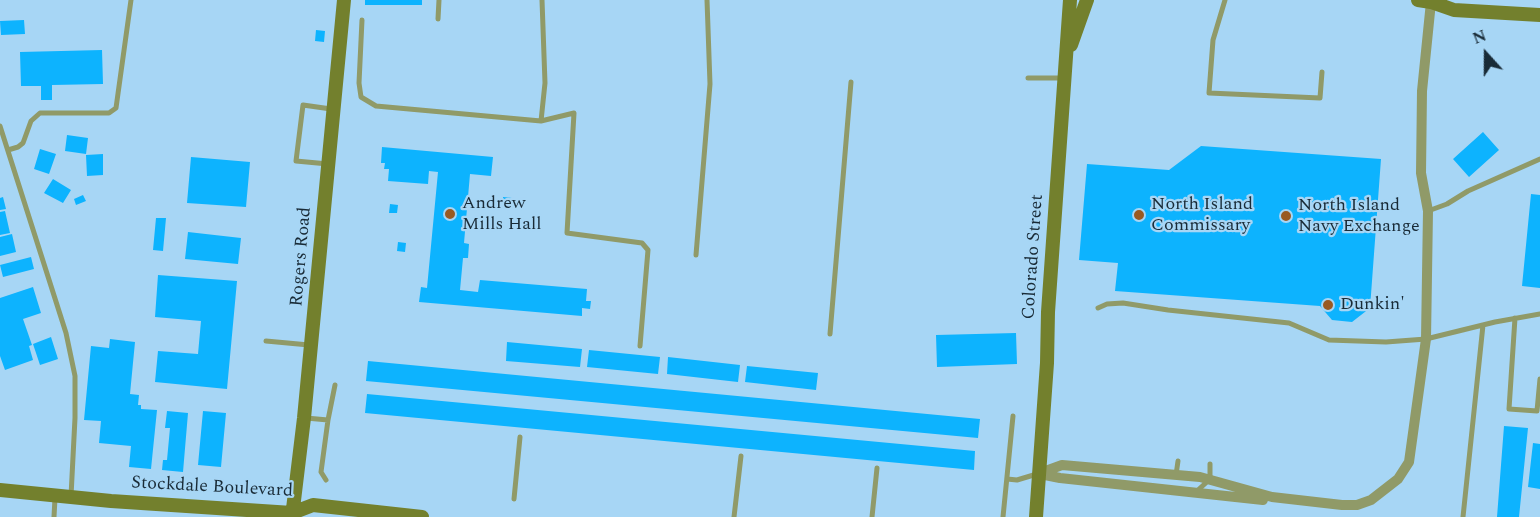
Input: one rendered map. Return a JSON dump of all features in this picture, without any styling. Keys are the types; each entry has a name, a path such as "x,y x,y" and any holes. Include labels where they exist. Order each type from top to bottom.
{"main road":[{"name":"Rogers Road","path":"293,516 312,345 344,0"},
{"name":"Colorado Street","path":"1036,517 1070,0"},
{"path":"1065,61 1087,0"},
{"path":"1429,0 1454,10 1540,15"},
{"name":"Stockdale Boulevard","path":"0,490 293,516 313,505 422,517"}],"street":[{"path":"1040,474 1062,465 1176,475 1210,479 1272,497 1357,505 1371,500 1398,479 1409,462 1426,339 1428,211 1421,173 1422,91 1429,0"},
{"path":"1040,474 1196,492 1209,496 1262,500 1272,497"}],"lane":[{"path":"8,150 23,143 31,121 40,113 109,113 116,108 131,0"},
{"path":"438,19 439,0"},
{"path":"541,121 545,83 543,0"},
{"path":"696,255 710,84 707,0"},
{"path":"1225,0 1213,40 1209,93 1320,98 1323,72"},
{"path":"362,20 359,84 361,97 376,106 541,121 574,113 567,233 642,243 648,250 640,346"},
{"path":"1028,78 1064,78"},
{"path":"830,334 851,82"},
{"path":"328,164 296,161 303,105 333,109"},
{"path":"0,126 64,323 75,376 72,496"},
{"path":"1428,211 1540,159"},
{"path":"1098,309 1107,304 1123,303 1289,323 1329,340 1386,342 1426,339 1540,314"},
{"path":"1515,318 1509,410 1537,411 1540,379"},
{"path":"1464,517 1483,325"},
{"path":"266,341 312,345"},
{"path":"326,480 321,472 335,385"},
{"path":"1003,517 1013,416"},
{"path":"304,418 328,420"},
{"path":"514,499 520,437"},
{"path":"734,517 741,456"},
{"path":"1176,475 1178,460"},
{"path":"1196,492 1210,479 1210,464"},
{"path":"872,517 877,468"},
{"path":"1006,479 1017,480 1040,474"},
{"path":"54,517 55,495"}],"building":[{"path":"365,0 422,0 422,5 365,5"},
{"path":"24,20 25,34 1,35 0,21"},
{"path":"316,30 325,31 324,42 315,41"},
{"path":"102,50 103,84 52,85 52,100 41,100 41,86 21,86 20,52"},
{"path":"1483,132 1499,150 1469,177 1453,159"},
{"path":"67,135 88,138 86,154 65,151"},
{"name":"North Island Navy Exchange","path":"1201,146 1381,159 1370,308 1352,322 1332,320 1320,306 1115,291 1118,263 1079,260 1087,164 1169,170"},
{"name":"Andrew Mills Hall","path":"382,147 493,157 491,176 470,174 464,243 469,244 468,258 463,258 460,290 478,292 480,280 587,289 586,301 591,301 590,309 582,308 582,316 419,302 421,287 427,288 438,172 429,171 428,184 388,181 389,169 384,169 385,163 381,163"},
{"path":"40,149 56,154 49,174 34,169"},
{"path":"103,154 103,175 87,176 86,155"},
{"path":"191,157 250,162 246,207 187,203"},
{"path":"53,179 71,190 63,203 44,193"},
{"path":"1531,194 1540,195 1540,288 1522,286"},
{"path":"83,195 86,201 76,205 74,199"},
{"path":"3,197 6,209 0,210 0,198"},
{"path":"503,197 512,198 511,206 503,205"},
{"path":"390,204 398,205 397,213 389,213"},
{"path":"5,211 10,233 0,235 0,212"},
{"path":"156,218 166,218 163,251 153,250"},
{"path":"188,232 241,238 238,264 185,259"},
{"path":"12,234 16,252 0,256 0,237"},
{"path":"398,242 406,243 405,252 397,251"},
{"path":"31,257 34,269 3,277 0,265"},
{"path":"158,275 237,281 227,389 155,382 158,351 198,354 201,321 155,317"},
{"path":"33,287 41,313 23,319 32,345 29,346 33,360 5,370 0,356 0,298"},
{"path":"1016,333 1017,364 937,367 936,335"},
{"path":"51,337 58,359 40,365 33,344"},
{"path":"110,339 135,342 130,394 139,395 138,405 141,405 141,409 157,410 151,469 129,467 131,446 99,443 101,421 84,420 91,346 109,348"},
{"path":"507,342 582,349 580,367 506,361"},
{"path":"589,350 660,357 658,374 587,367"},
{"path":"668,357 740,365 738,382 667,374"},
{"path":"368,361 980,419 978,438 366,381"},
{"path":"747,366 818,373 816,390 745,382"},
{"path":"367,394 975,451 974,470 365,413"},
{"path":"167,411 188,413 183,472 162,470 163,460 167,460 170,428 165,428"},
{"path":"203,411 226,413 221,467 198,465"},
{"path":"1504,426 1528,428 1519,517 1497,517"},
{"path":"1533,443 1540,444 1540,489 1528,487"}],"place":[{"name":"Andrew Mills Hall","path":"450,214"},
{"name":"North Island Commissary","path":"1139,215"},
{"name":"North Island Navy Exchange","path":"1286,216"},
{"name":"Dunkin'","path":"1328,305"}]}
